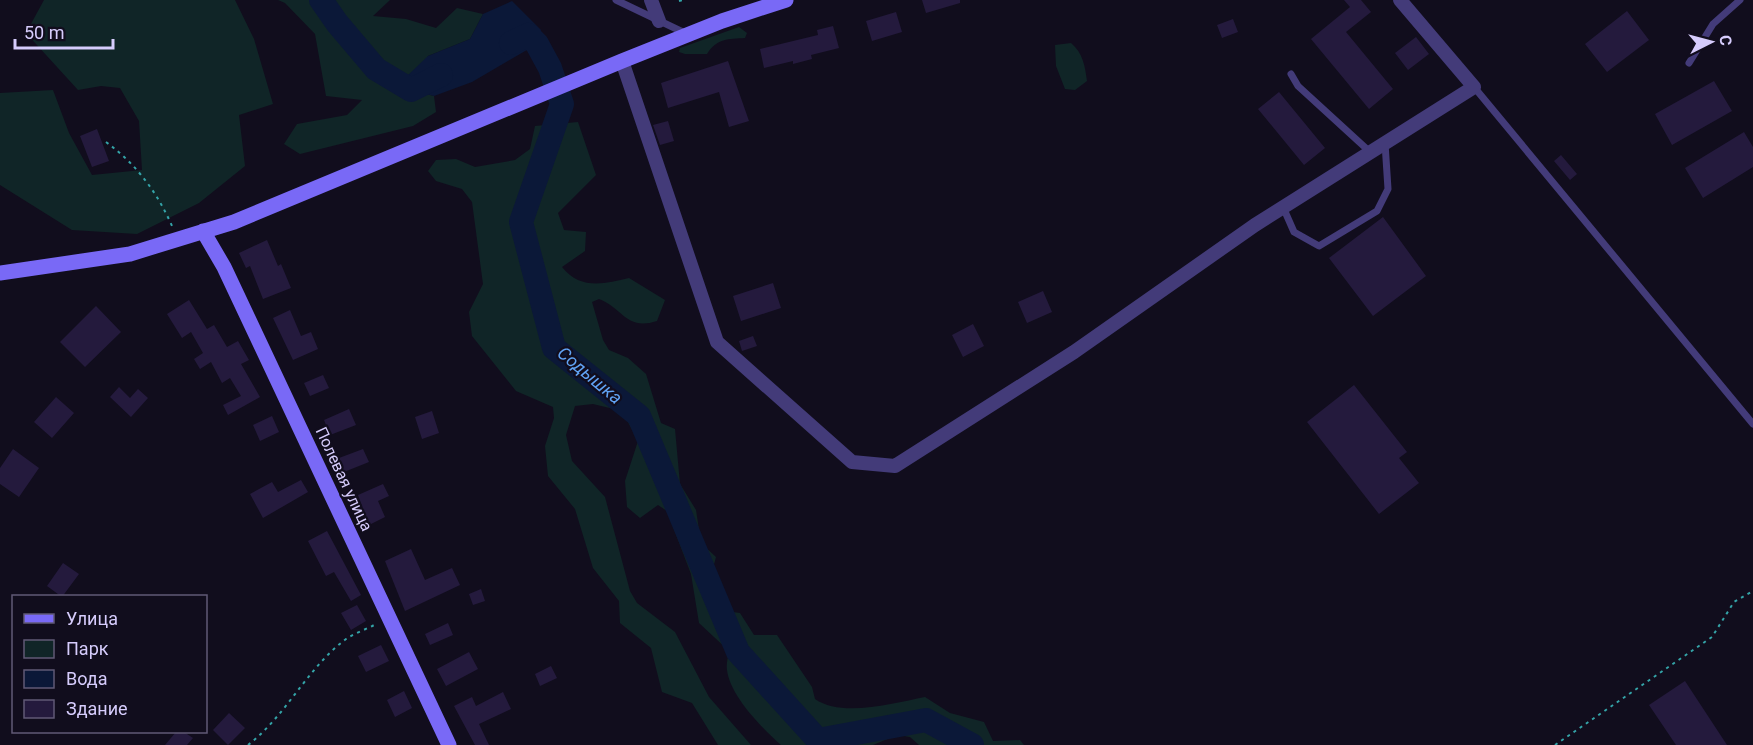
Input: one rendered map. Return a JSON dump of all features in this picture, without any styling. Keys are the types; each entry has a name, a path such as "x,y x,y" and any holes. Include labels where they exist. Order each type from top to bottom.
{"street":[{"path":"651,0 659,21"},
{"path":"0,273 130,254 234,222 622,61 786,0"},
{"path":"622,61 717,342 852,462 895,466 1074,352 1283,207 1474,87 1400,0"},
{"name":"Полевая улица","path":"203,231 224,267 449,745"}],"lane":[{"path":"616,0 688,35"},
{"path":"1689,63 1713,24 1740,0"},
{"path":"1291,75 1298,86 1369,151"},
{"path":"1474,87 1753,424"},
{"path":"1283,207 1294,232 1319,246 1377,211 1388,189 1385,141"}],"path":[{"path":"106,142 129,159 163,207 170,223"},
{"path":"1555,745 1712,637 1734,602 1753,591"},
{"path":"248,745 264,732 304,682 347,638 389,618"}],"green space":[{"path":"44,0 235,0 254,39 273,104 239,115 245,166 199,203 137,234 72,230 0,185 0,93 53,90 69,133 92,175 142,170 139,121 120,88 101,86 78,90 26,33"},
{"path":"278,0 390,0 373,16 406,19 436,28 457,8 483,14 470,39 428,56 411,90 434,96 436,112 413,126 300,154 284,144 297,124 347,115 362,100 326,96 315,34 285,3"},
{"path":"739,27 747,33 745,38 719,42 707,54 679,52 680,48"},
{"path":"1071,43 1081,55 1087,81 1075,90 1065,89 1056,66 1055,45"},
{"path":"578,122 596,175 558,213 564,230 586,232 585,251 562,267 569,274 585,282 602,283 629,278 665,300 657,321 647,323 631,321 599,299 592,302 603,340 609,350 628,358 646,374 661,423 675,429 680,484 696,510 701,543 716,557 706,595 725,611 740,613 754,635 777,635 812,687 815,699 826,705 839,708 868,707 925,697 950,713 984,722 993,741 1020,740 1024,745 919,745 910,737 897,735 873,745 781,745 757,721 734,690 727,670 729,651 699,623 691,574 667,511 658,505 640,518 627,507 625,481 638,441 622,411 593,404 575,406 566,435 572,461 605,497 630,591 637,603 675,632 709,697 751,745 718,745 692,703 662,692 651,648 620,623 619,601 593,568 575,509 548,476 545,446 554,418 553,407 516,391 472,336 469,312 483,284 472,202 462,189 436,181 428,171 436,160 456,159 475,167 515,160 530,149 535,126"}],"water":[{"path":"512,1 541,30 537,44 472,82 434,96 411,90 407,76 428,56 470,39 483,14"}],"building":[{"path":"922,0 960,0 960,3 926,13"},
{"path":"1344,0 1361,0 1371,12 1346,32 1393,89 1369,109 1311,39 1350,7"},
{"path":"1627,11 1649,40 1607,72 1585,44"},
{"path":"896,12 902,32 872,41 866,21"},
{"path":"1233,19 1238,32 1222,38 1217,25"},
{"path":"833,26 839,48 811,55 812,59 764,68 760,49 818,35 817,30"},
{"path":"1416,37 1429,54 1408,70 1395,53"},
{"path":"728,61 749,121 729,127 719,92 668,108 661,83"},
{"path":"1714,81 1732,111 1672,145 1655,114"},
{"path":"1279,92 1325,148 1304,165 1258,109"},
{"path":"668,121 674,141 660,145 653,125"},
{"path":"97,129 109,161 92,167 80,136"},
{"path":"1744,132 1753,147 1753,167 1703,198 1685,168"},
{"path":"1561,155 1577,174 1570,180 1554,161"},
{"path":"1383,217 1426,276 1373,316 1329,258"},
{"path":"267,240 291,288 263,299 250,266 246,268 239,253"},
{"path":"773,283 781,308 741,321 733,296"},
{"path":"1043,291 1052,312 1027,323 1018,302"},
{"path":"189,300 207,329 214,325 227,347 238,341 249,360 241,364 260,397 228,415 223,405 241,396 230,378 222,383 211,362 200,369 194,359 203,353 191,332 182,338 167,314"},
{"path":"96,306 121,332 85,367 60,342"},
{"path":"290,310 301,336 311,332 318,349 293,360 273,318"},
{"path":"973,324 984,346 963,357 952,335"},
{"path":"753,336 757,346 742,351 739,341"},
{"path":"323,375 329,388 310,396 304,383"},
{"path":"1354,385 1407,452 1399,458 1419,483 1379,514 1307,422"},
{"path":"119,387 130,398 138,389 148,398 131,417 110,397"},
{"path":"56,397 74,413 52,438 34,422"},
{"path":"349,409 356,425 330,435 324,420"},
{"path":"432,411 439,433 422,439 415,417"},
{"path":"272,416 279,432 260,441 253,425"},
{"path":"13,449 39,468 19,497 0,484 0,468"},
{"path":"363,449 369,462 344,472 339,458"},
{"path":"301,480 308,492 263,518 250,494 272,482 278,492"},
{"path":"383,484 389,496 378,501 385,517 369,525 358,495"},
{"path":"327,531 361,595 351,601 334,572 326,576 308,541"},
{"path":"411,549 425,580 452,568 460,585 405,611 385,561"},
{"path":"63,563 79,574 63,595 59,595 47,586"},
{"path":"481,589 485,601 473,605 469,594"},
{"path":"357,605 366,621 351,630 341,613"},
{"path":"448,623 453,635 430,645 425,634"},
{"path":"381,645 389,661 366,672 358,656"},
{"path":"469,652 478,669 446,686 437,669"},
{"path":"551,666 557,678 540,686 535,674"},
{"path":"1685,681 1727,745 1676,745 1649,705"},
{"path":"404,691 412,708 395,717 387,700"},
{"path":"503,692 511,709 479,724 489,745 475,745 454,706 472,697 476,706"},
{"path":"229,713 245,728 228,745 213,730"},
{"path":"175,733 186,733 193,738 187,745 165,745"}],"waterway":[{"name":"Содышка","path":"321,0 337,23 376,69 411,90 441,75"},
{"name":"Содышка","path":"511,43 528,35 537,44 550,68 562,104 521,222 554,348 639,416 738,652 818,740 926,720 972,745"}]}
